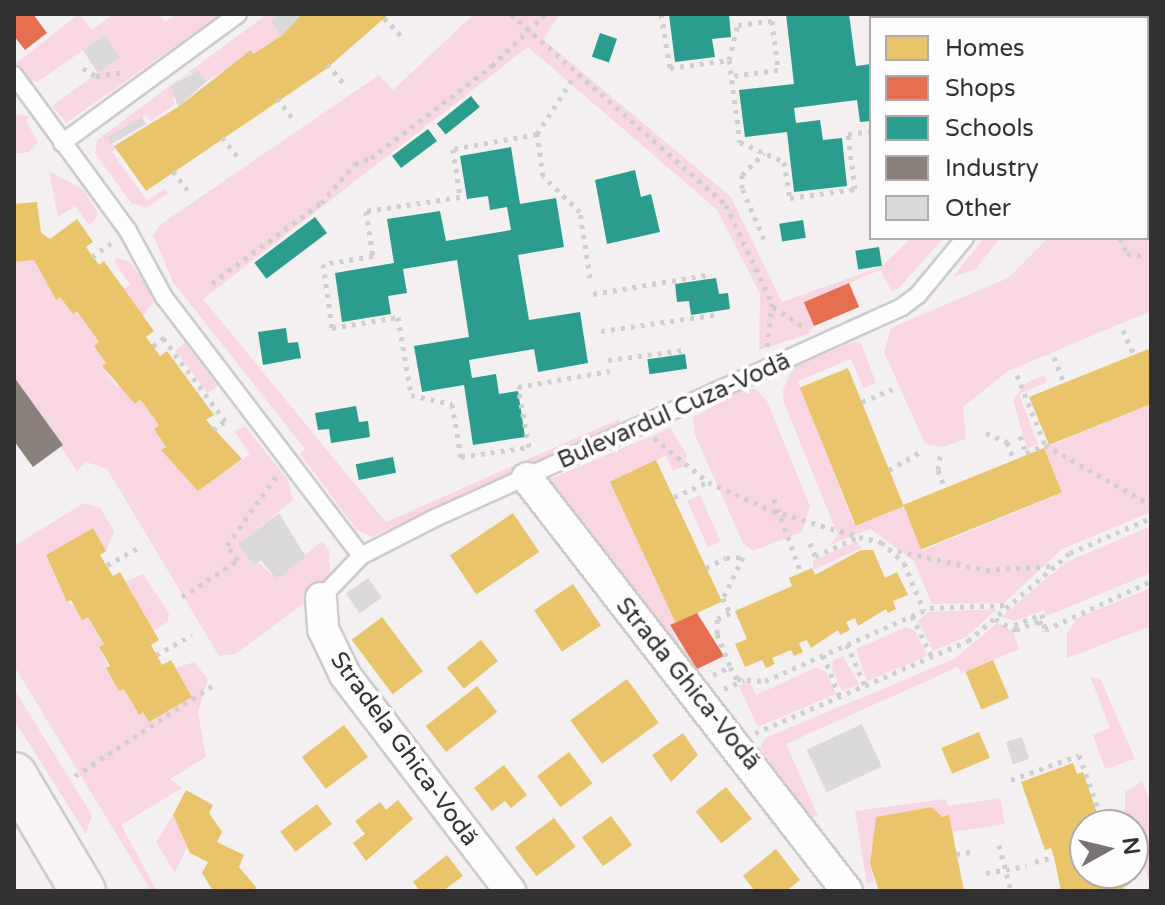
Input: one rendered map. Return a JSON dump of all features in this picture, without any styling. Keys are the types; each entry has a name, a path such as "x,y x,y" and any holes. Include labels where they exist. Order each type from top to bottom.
{"main road":[{"path":"14,775 83,891"}],"street":[{"name":"Strada Ghica-Vodă","path":"527,478 687,687 735,741 847,891"},
{"name":"Stradela Ghica-Vodă","path":"321,598 323,629 345,675 510,891"}],"lane":[{"path":"62,143 238,14"},
{"path":"14,75 128,231 164,297 361,556"},
{"name":"Bulevardul Cuza-Vodă","path":"321,598 361,556 902,307 925,288 963,240"}],"path":[{"path":"511,14 575,75 723,201 773,307 789,320 818,331"},
{"path":"212,283 321,203 355,164 371,158 476,79 545,14"},
{"path":"661,14 670,68 729,60"},
{"path":"384,18 405,40"},
{"path":"731,76 778,70 772,21 738,25 729,60 731,76 740,142 784,162 790,198 855,189 848,134 869,131"},
{"path":"327,64 346,86"},
{"path":"83,68 96,76 102,72"},
{"path":"575,75 537,134 543,176 580,212 590,278"},
{"path":"277,98 295,122"},
{"path":"537,134 453,149 460,197 366,211 373,256 323,264 332,328 398,317 411,395 452,404 461,457 529,447 518,387 610,371"},
{"path":"222,137 240,160"},
{"path":"764,153 742,175 742,188 764,239"},
{"path":"173,171 191,195"},
{"path":"1121,240 1127,254 1145,256"},
{"path":"593,294 711,274"},
{"path":"765,357 773,307"},
{"path":"601,331 720,314"},
{"path":"1123,330 1134,355"},
{"path":"163,338 225,421"},
{"path":"608,360 684,350"},
{"path":"1054,357 1064,383"},
{"path":"1017,375 1045,445 1151,505"},
{"path":"862,402 892,389"},
{"path":"639,426 708,482 780,512 888,549 986,570 1055,566"},
{"path":"986,433 1007,442 1014,460"},
{"path":"1020,436 1026,453 1045,445"},
{"path":"889,470 923,450"},
{"path":"940,456 938,470 945,489"},
{"path":"182,597 238,560 227,545 282,467"},
{"path":"674,497 708,482"},
{"path":"774,499 801,573"},
{"path":"735,741 968,641 1070,553 1151,518"},
{"path":"810,543 815,556 859,537"},
{"path":"107,565 140,547"},
{"path":"888,549 904,563 924,611"},
{"path":"706,568 726,558 743,557 723,598 730,613 717,619 717,634 737,679 765,681 924,611 1009,605"},
{"path":"994,618 1014,625 1016,630 1039,621 1045,630 1151,581"},
{"path":"912,616 932,657"},
{"path":"156,655 192,635"},
{"path":"847,644 865,686"},
{"path":"823,655 840,697"},
{"path":"687,687 730,667"},
{"path":"75,776 215,684"},
{"path":"1011,780 1079,755 1098,809"},
{"path":"999,845 1011,891"},
{"path":"956,854 971,852"},
{"path":"1035,862 1054,857"},
{"path":"986,873 1026,866"},
{"path":"25,891 37,891"}],"shaded area":[{"path":"79,14 92,30 114,14 158,14 165,22 176,14 221,14 66,123 52,106 119,57 104,36 37,82 28,79 16,63"},
{"path":"267,14 279,14 270,20 281,36 207,81 198,70 187,75 172,86 178,95 172,99 175,104 151,121 146,115 109,139 116,149 112,152 147,200 166,188 167,194 146,208 131,203 95,153 97,140"},
{"path":"474,14 560,14 543,39 731,197 782,302 882,266 909,240 941,240 899,288 892,292 880,270 805,302 814,326 808,334 759,350 760,294 717,210 528,47 203,299 386,522 619,419 621,426 371,537 357,530 300,454 305,449 173,282 153,235 161,224 379,75 393,90"},
{"path":"1151,42 1151,311 1008,371 963,407 966,439 943,447 925,444 884,352 891,328 1008,278 1046,240 1149,240"},
{"path":"21,114 30,117 26,120 38,142 29,152 14,154 14,116"},
{"path":"49,171 84,190 98,213 95,220 89,225 75,206 58,217"},
{"path":"982,240 998,240 976,269 953,277"},
{"path":"118,258 130,262 156,298 143,316 124,289 130,284 114,261"},
{"path":"34,260 56,300 60,297 73,314 77,311 99,342 106,363 102,367 117,387 122,385 135,403 140,399 159,425 154,429 166,447 162,451 198,491 250,454 234,431 245,426 288,480 293,500 239,544 276,579 322,541 329,550 330,570 323,590 235,654 219,656 107,469 86,462 77,471 14,377 14,262"},
{"path":"853,342 861,343 876,383 863,388 851,359 798,381 854,525 903,506 922,551 1062,493 1044,448 1151,404 1151,512 1062,549 1004,603 932,604 914,561 870,529 830,545 838,535 784,403 783,390 793,367"},
{"path":"185,343 217,386 208,393 175,350"},
{"path":"1044,375 1047,382 1019,394 1038,444 1027,449 1013,400 1027,382"},
{"path":"746,389 755,389 767,401 810,506 802,532 753,551 743,543 695,435 693,417"},
{"path":"670,428 687,454 685,466 673,471 666,456 610,481 672,615 675,623 670,626 681,649 687,647 697,669 686,674 548,486 550,479"},
{"path":"700,495 721,542 708,547 687,501"},
{"path":"84,503 101,509 114,531 106,551 93,528 46,556 67,602 88,617 104,644 99,647 119,691 124,689 138,715 143,712 149,722 192,697 176,668 194,662 208,679 198,712 206,757 170,779 182,788 121,825 157,891 151,891 14,666 14,546"},
{"path":"1151,526 1151,573 1047,616 1044,610 1015,621 1001,617 1066,562"},
{"path":"858,541 861,548 813,570 813,560"},
{"path":"143,574 169,613 168,622 154,631 126,582"},
{"path":"1151,588 1151,626 1067,658 1067,633 1077,618"},
{"path":"997,609 966,637 933,651 918,621 928,612"},
{"path":"997,623 1013,631 1019,649 961,673 958,667 786,744 818,816 808,817 760,748 765,738 954,659"},
{"path":"906,627 915,631 927,656 867,681 856,649"},
{"path":"843,656 859,684 842,691 832,669 833,660"},
{"path":"817,667 826,672 836,694 758,727 739,686 749,681 756,695"},
{"path":"1090,676 1101,680 1135,759 1105,769 1093,735 1110,728"},
{"path":"14,689 92,815 86,834 14,720"},
{"path":"1142,781 1151,805 1151,891 1149,809 1125,809 1125,792"},
{"path":"1000,798 1005,824 952,832 949,816 942,817 932,807 877,817 870,864 874,882 867,884 855,811 945,799 948,806"},
{"path":"173,815 187,847 175,873 156,842"}],"building: Homes":[{"path":"302,14 389,14 326,69 146,191 114,146 178,107 251,50 253,54 281,36"},
{"path":"37,202 41,233 50,239 77,219 93,242 86,247 99,265 104,261 154,331 146,337 160,356 167,351 214,415 206,420 242,459 198,491 161,450 166,447 154,429 159,425 140,399 135,404 102,366 106,363 94,346 99,342 77,311 73,314 60,297 56,300 34,260 14,262 14,204"},
{"path":"1151,348 1151,404 1049,445 1029,397"},
{"path":"848,368 904,506 856,526 800,387"},
{"path":"1044,448 1062,493 921,549 903,505"},
{"path":"656,460 722,601 676,623 610,482"},
{"path":"513,513 539,552 476,594 450,555"},
{"path":"93,528 106,551 100,555 113,576 120,572 159,640 151,645 162,665 171,660 192,697 149,722 143,712 139,715 124,689 119,691 99,647 104,644 88,617 82,620 71,600 67,602 46,555"},
{"path":"861,550 873,550 885,578 897,572 908,595 893,601 896,609 888,613 886,609 858,626 855,618 846,622 850,630 840,635 838,630 811,648 807,640 799,643 803,652 794,656 791,650 772,658 775,664 766,668 762,660 745,667 735,644 747,639 735,611 792,586 789,578 812,568 815,575"},
{"path":"573,584 601,625 562,652 534,610"},
{"path":"382,617 423,671 393,694 352,640"},
{"path":"481,640 498,661 464,689 447,668"},
{"path":"993,660 1009,698 981,709 965,672"},
{"path":"627,679 659,723 602,764 570,720"},
{"path":"477,686 497,712 446,752 426,726"},
{"path":"344,725 368,757 326,789 302,757"},
{"path":"979,732 990,758 952,774 941,748"},
{"path":"683,733 698,755 671,782 652,755"},
{"path":"569,752 592,783 561,807 537,776"},
{"path":"1073,763 1077,774 1083,772 1096,809 1069,809 1069,889 1124,889 1061,891 1051,848 1045,850 1021,782"},
{"path":"504,765 527,795 511,808 505,801 492,811 474,788"},
{"path":"726,787 752,819 721,843 696,812"},
{"path":"186,790 213,805 209,813 222,832 217,842 244,855 239,867 256,887 254,891 213,891 202,873 208,862 190,853 173,815"},
{"path":"398,800 413,819 366,861 353,843 365,834 355,821 380,802 386,810"},
{"path":"317,804 332,824 295,852 280,832"},
{"path":"932,807 942,817 949,815 964,891 879,891 870,864 876,817"},
{"path":"611,816 632,845 603,866 582,837"},
{"path":"554,818 576,847 537,876 515,847"},
{"path":"776,849 800,880 786,891 755,891 743,876"},
{"path":"447,855 463,876 443,891 420,891 413,882"}],"building: Shops":[{"path":"14,14 33,14 47,33 25,50 14,36"},
{"path":"849,283 859,307 814,326 804,302"},
{"path":"697,613 724,656 697,669 670,625"}],"building: Schools":[{"path":"729,14 731,37 712,39 715,57 675,62 669,15"},
{"path":"786,14 849,14 856,66 869,64 869,121 860,122 857,100 794,108 796,123 820,120 823,140 842,138 847,186 794,192 787,132 745,137 739,90 794,84"},
{"path":"600,33 617,39 609,62 592,57"},
{"path":"471,96 480,107 446,135 437,124"},
{"path":"428,129 437,141 401,168 392,156"},
{"path":"511,147 520,204 556,198 564,247 518,255 529,320 580,312 588,363 538,372 534,349 469,360 472,378 496,374 499,394 518,391 525,437 473,445 464,385 422,392 414,346 469,337 457,260 403,269 407,293 388,296 391,314 342,322 335,273 394,263 387,219 440,211 446,241 511,230 507,207 490,210 488,196 467,199 460,156"},
{"path":"635,170 641,197 651,194 660,232 607,244 595,180"},
{"path":"315,217 327,233 266,279 254,263"},
{"path":"803,220 806,238 782,242 779,224"},
{"path":"879,247 882,266 858,270 855,251"},
{"path":"716,278 719,294 728,293 730,309 691,315 689,301 677,302 675,284"},
{"path":"286,328 288,343 298,342 301,358 263,365 258,332"},
{"path":"685,354 687,369 649,374 647,359"},
{"path":"356,406 359,422 368,421 370,437 331,443 329,429 318,430 315,413"},
{"path":"393,457 396,473 359,480 356,464"}],"building: Industry":[{"path":"14,377 63,445 33,467 14,441"}],"building: Other":[{"path":"279,14 302,14 281,36 270,20"},
{"path":"105,35 120,57 98,72 83,50"},
{"path":"198,70 207,81 178,107 171,86"},
{"path":"142,117 146,124 111,144 107,137"},
{"path":"279,513 306,557 276,579 261,560 254,565 238,544"},
{"path":"368,578 382,598 360,613 346,593"},
{"path":"862,724 882,767 827,792 807,750"},
{"path":"1022,737 1029,759 1013,764 1006,742"}]}
